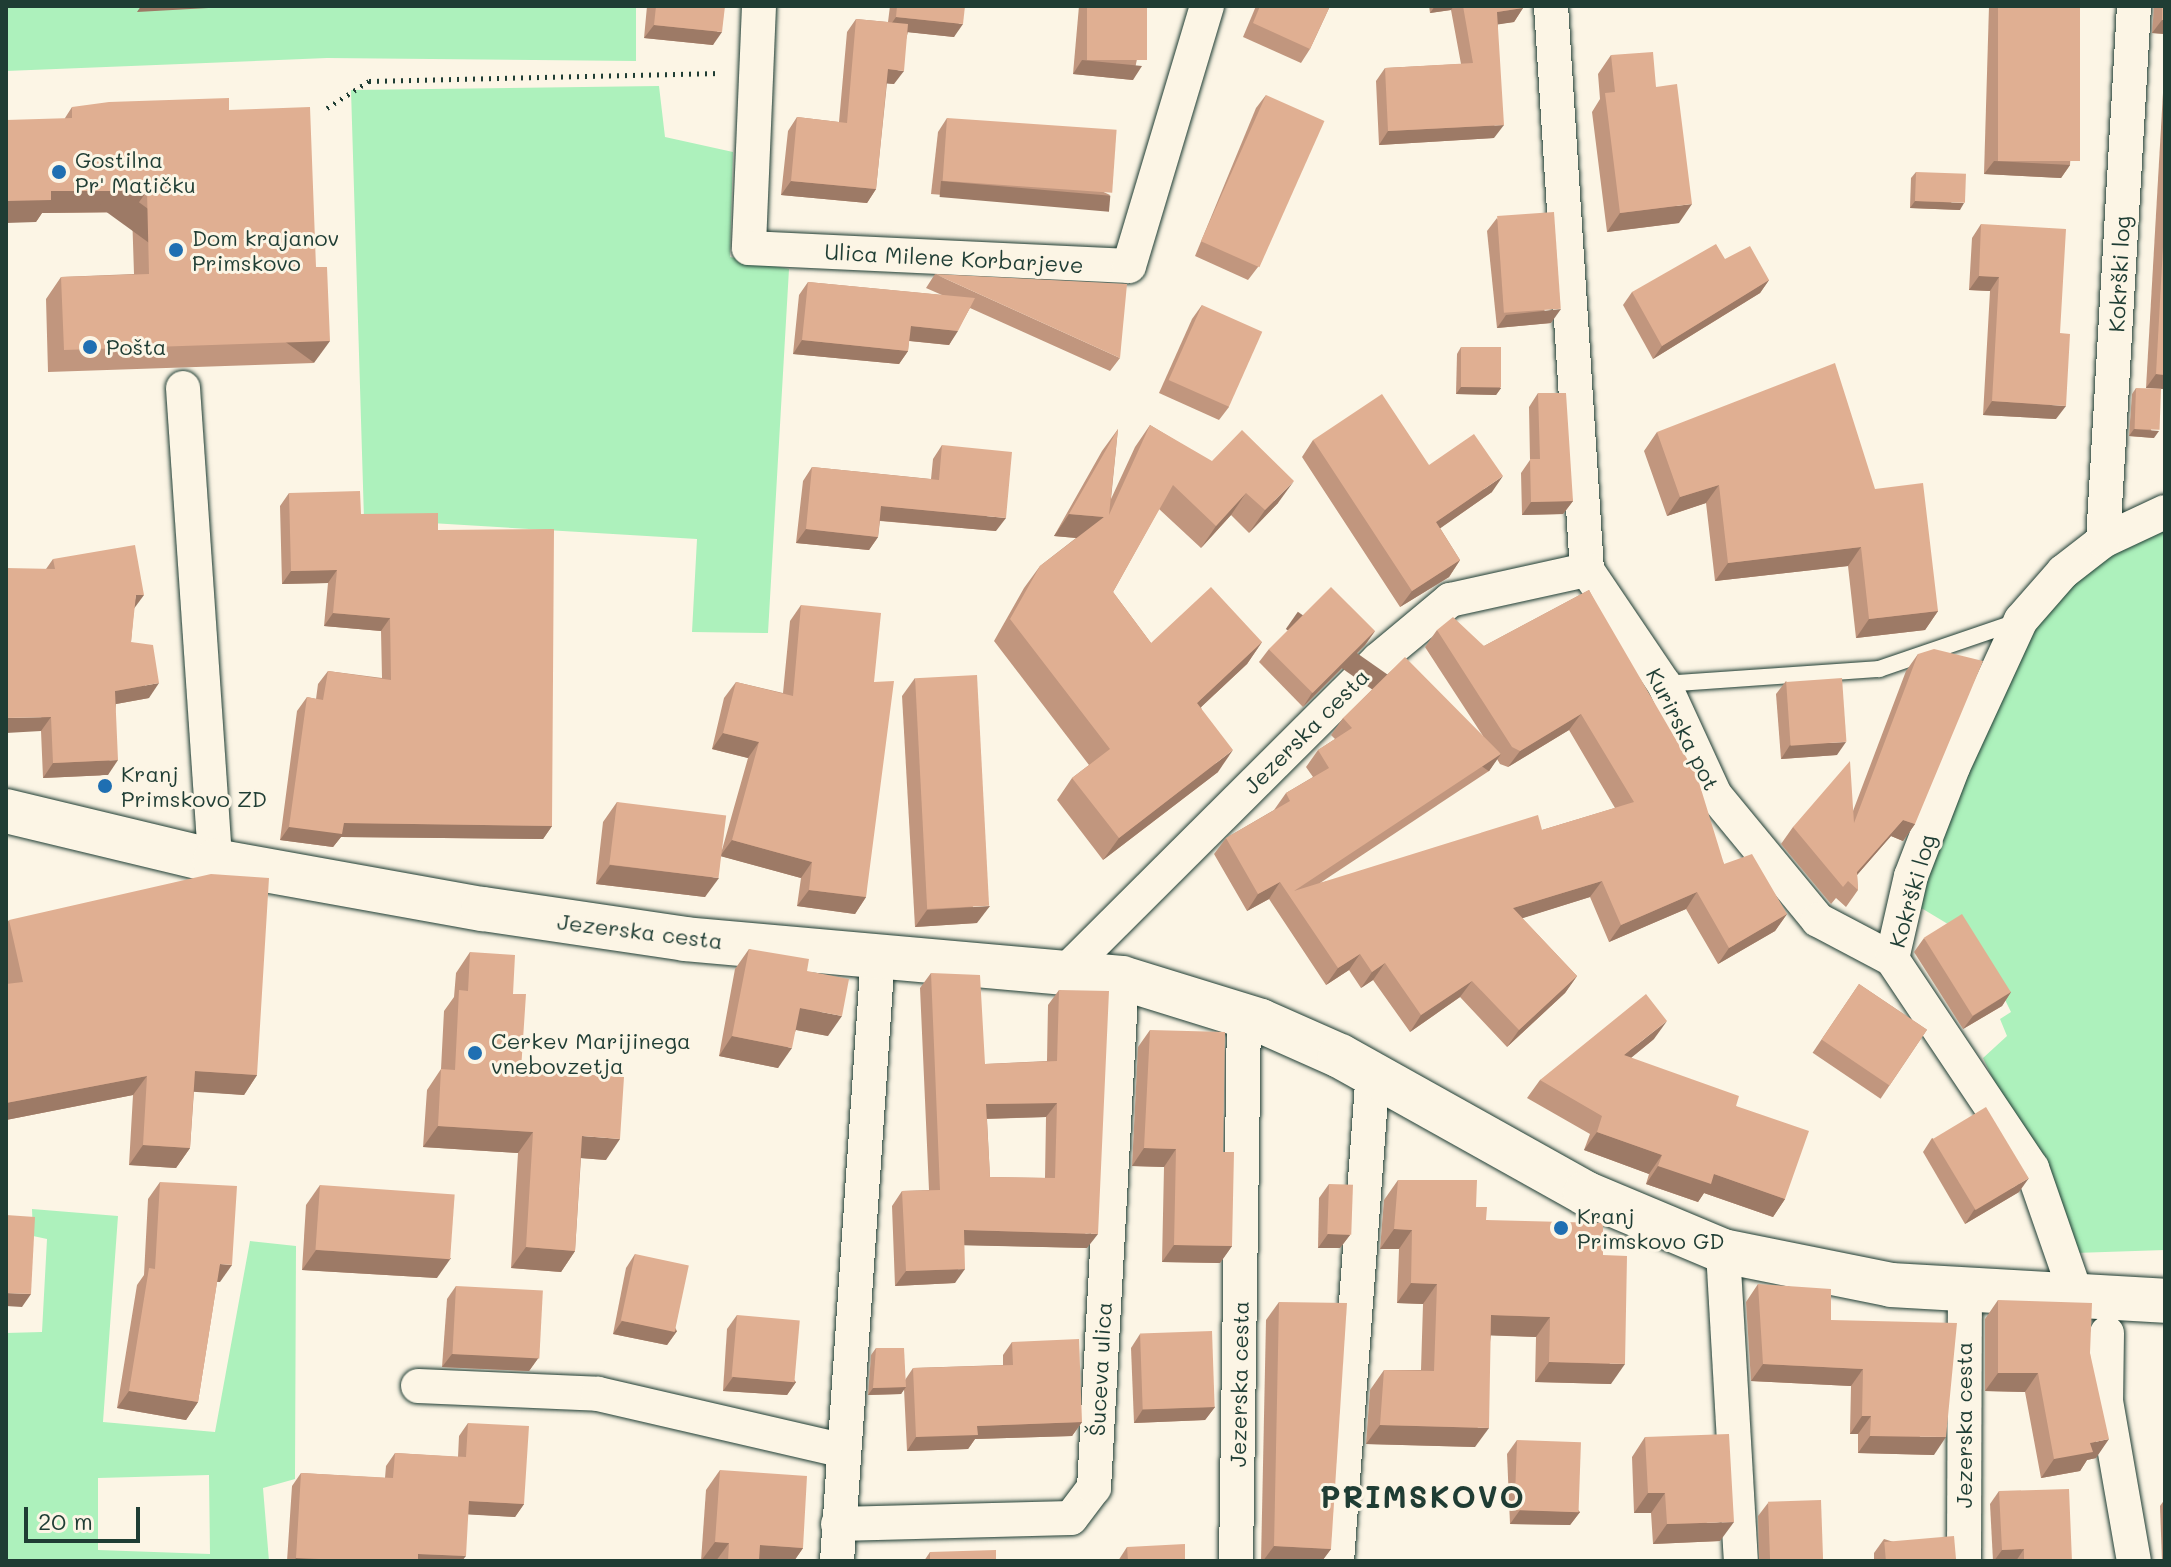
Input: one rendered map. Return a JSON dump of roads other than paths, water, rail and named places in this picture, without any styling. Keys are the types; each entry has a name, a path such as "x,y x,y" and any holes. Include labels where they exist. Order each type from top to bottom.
{"street":[{"name":"Ulica Milene Korbarjeve","path":"759,6 749,248 1129,266 1207,6"},
{"path":"1551,6 1587,570"},
{"name":"Kokrški log","path":"2103,541 2134,6"},
{"path":"183,388 215,861"},
{"name":"Kokrški log","path":"1892,959 1922,849 2021,620 2063,572 2103,541 2165,512"},
{"name":"Kurirska pot","path":"1587,570 1664,684 1715,795 1818,920 1892,959 2032,1168 2076,1294"},
{"name":"Jezerska cesta","path":"1069,968 1378,660 1450,600 1587,570"},
{"name":"Jezerska cesta","path":"6,811 215,861 672,937 1069,968 1122,978 1244,1015 1373,1076 1585,1193 1723,1251 1891,1285 2165,1301"},
{"path":"837,1561 840,1450 878,955"},
{"name":"Šuceva ulica","path":"838,1524 1071,1518 1094,1488 1122,978"},
{"name":"Jezerska cesta","path":"1236,1561 1244,1015"},
{"path":"1337,1561 1373,1076"},
{"path":"1723,1251 1741,1561"},
{"name":"Jezerska cesta","path":"1964,1561 1965,1290"},
{"path":"2107,1333 2106,1401 2134,1561"},
{"path":"418,1386 598,1394 840,1450"}],"lane":[{"path":"1664,684 1879,669 2021,620"}],"place":[{"name":"Gostilna Pr' Matičku","path":"59,172"},
{"name":"Dom krajanov Primskovo","path":"176,250"},
{"name":"Pošta","path":"90,347"},
{"name":"Kranj Primskovo ZD","path":"105,786"},
{"name":"Cerkev Marijinega vnebovzetja","path":"475,1053"},
{"name":"Kranj Primskovo GD","path":"1561,1228"}],"district":[{"name":"PRIMSKOVO","path":"1423,1496"}]}
